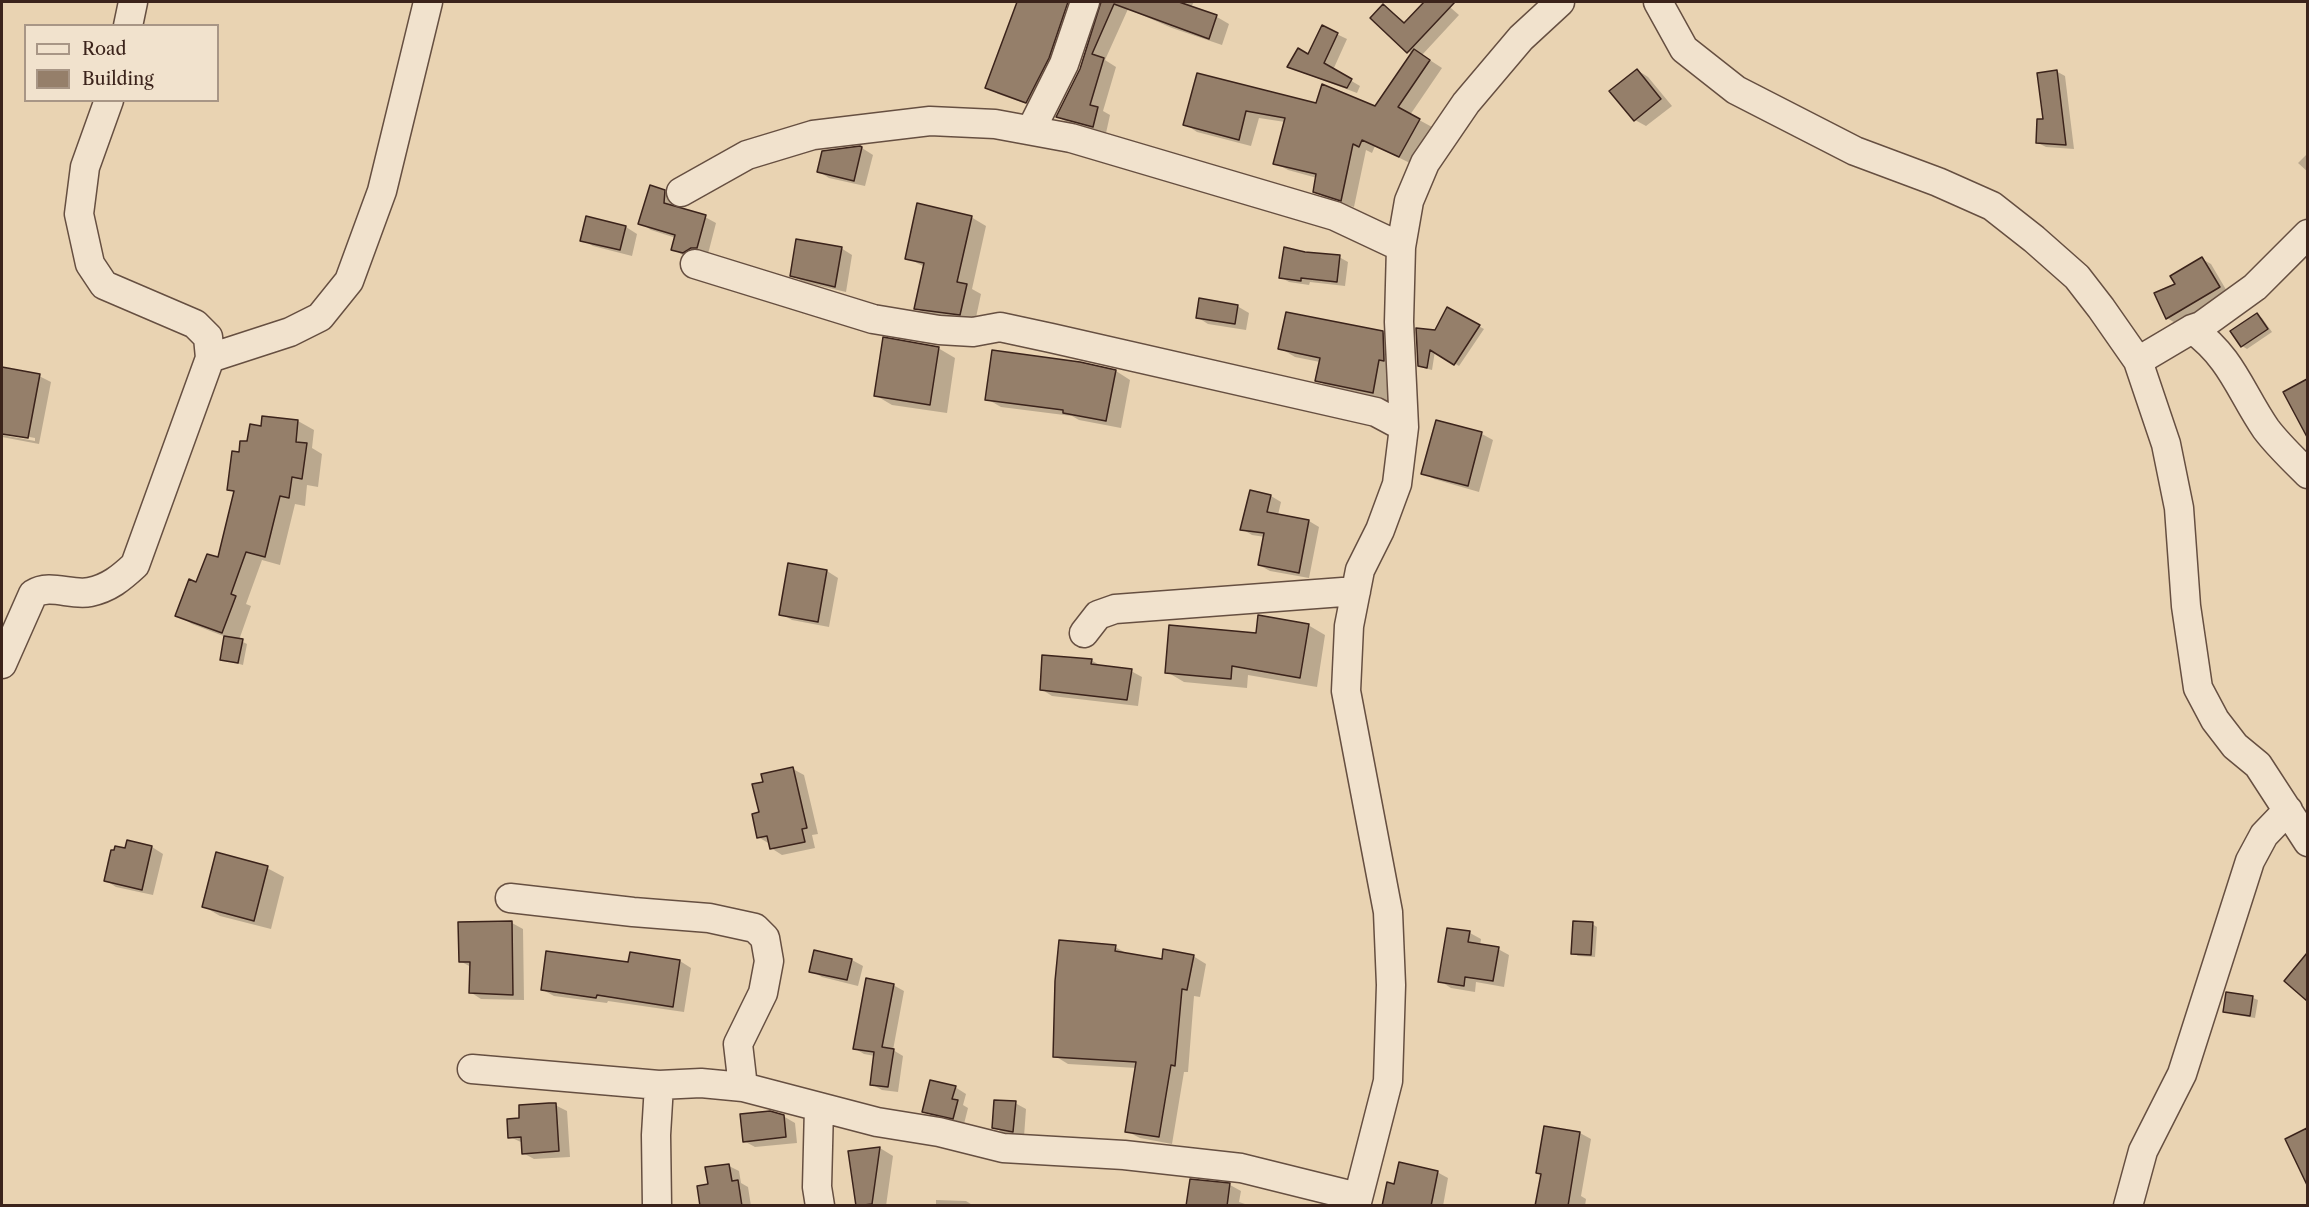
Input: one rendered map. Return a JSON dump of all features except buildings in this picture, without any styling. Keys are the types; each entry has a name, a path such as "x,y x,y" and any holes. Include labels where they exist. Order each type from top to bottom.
{"street":[{"path":"128,24 134,2"},
{"path":"210,358 290,332 320,317 349,280 382,190 428,2"},
{"path":"1031,130 1064,64 1085,2"},
{"path":"1658,2 1684,49 1736,90 1855,151 1938,182 1992,206 2077,277 2138,361 2166,444 2179,508 2186,606 2198,688 2215,720 2235,746 2258,765 2307,842"},
{"path":"472,1069 659,1085 701,1083 743,1087 877,1122 939,1132 1003,1148 1124,1155 1242,1168 1357,1201 1388,1081 1391,985 1388,912 1346,691 1349,626 1360,570 1380,530 1396,484 1404,427 1400,322 1401,247 1409,201 1425,163 1466,103 1521,38 1542,7"},
{"path":"2,664 33,594 40,589 88,592 116,582 135,565 210,358 208,337 195,324 104,285 90,264 79,214 85,167 108,102"},
{"path":"681,192 747,155 813,135 930,121 994,124 1071,138 1335,216 1401,247"},
{"path":"2138,361 2201,326 2255,287 2307,234"},
{"path":"695,264 873,319 939,330 973,332 1000,327 1376,412 1404,427"},
{"path":"2192,329 2210,342 2229,364 2267,431 2307,474"},
{"path":"1084,633 1098,615 1115,609 1356,591"},
{"path":"2128,1206 2143,1151 2182,1074 2250,861 2264,835 2288,810"},
{"path":"510,898 709,918 755,928 765,938 769,961 762,993 738,1044 743,1087"},
{"path":"657,1206 656,1135 659,1085"},
{"path":"819,1107 817,1186 820,1206"}]}
